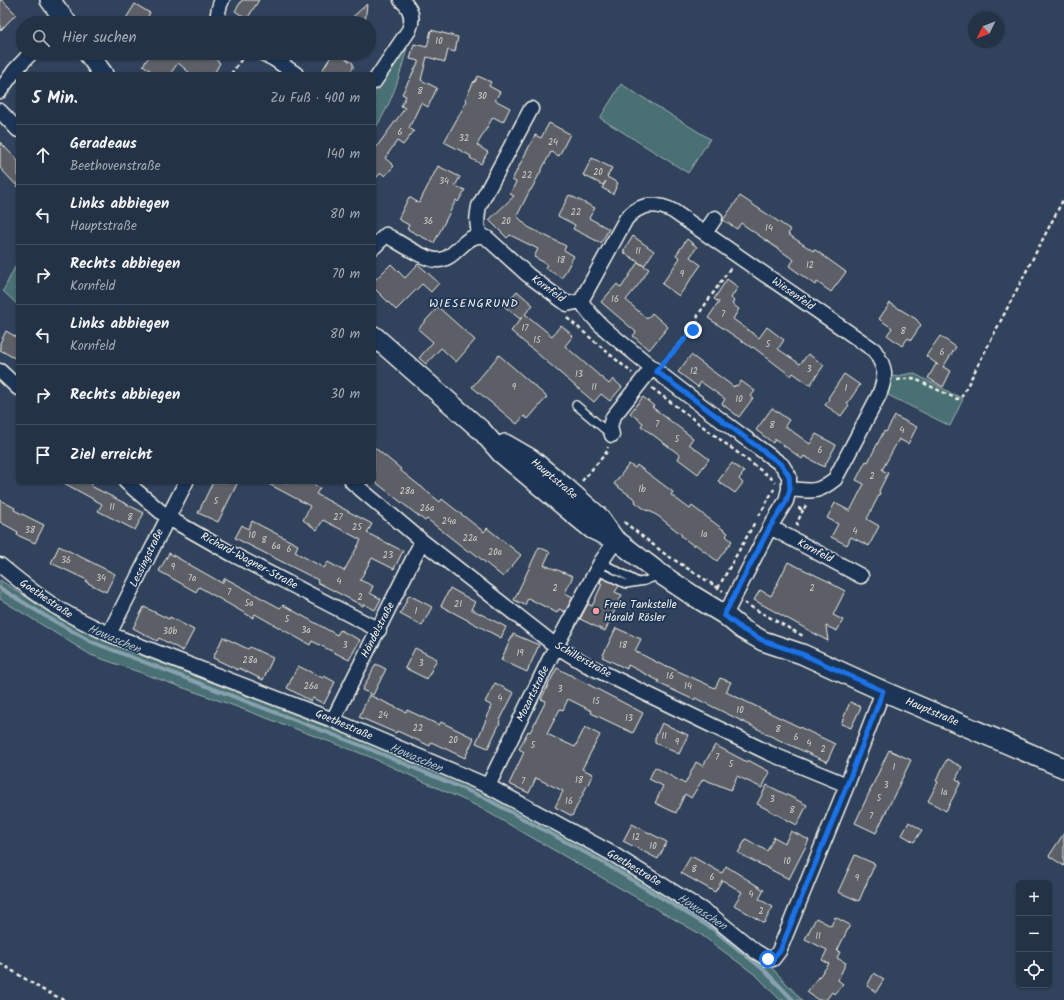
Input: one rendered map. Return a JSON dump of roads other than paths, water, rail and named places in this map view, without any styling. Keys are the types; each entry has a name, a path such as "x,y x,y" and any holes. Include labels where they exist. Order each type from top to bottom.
{"main road":[{"path":"50,0 61,16"},
{"path":"93,60 102,72"},
{"name":"Hauptstraße","path":"376,338 482,430 502,453 570,511 592,528 616,540 692,596 724,615 737,617 757,624 805,646 883,691 1064,768"}],"street":[{"path":"217,16 218,8 222,0"},
{"path":"376,79 409,30 412,23 410,11 401,0"},
{"path":"0,91 15,70 24,60"},
{"path":"275,60 293,72"},
{"path":"376,245 386,235 429,259 438,261 444,260 473,238 480,235 477,227 479,206 531,109"},
{"path":"0,111 16,128"},
{"name":"Wiesenfeld","path":"581,301 620,227 632,212 647,206 665,206 674,210 874,350 881,360 885,371 884,381 879,395 835,479 824,487 815,491 788,495"},
{"path":"705,233 715,218"},
{"name":"Kornfeld","path":"480,235 487,238 528,275 567,304 581,301 588,313 599,324 654,369 782,465 789,476 788,495"},
{"path":"612,435 610,426 613,417 654,369"},
{"path":"0,371 16,386"},
{"name":"Richard-Wagner-Straße","path":"128,484 167,517 232,554 378,630"},
{"name":"Lessingstraße","path":"109,634 185,484"},
{"name":"Schillerstraße","path":"354,484 422,541 556,646 587,664 769,753 847,785"},
{"path":"724,615 788,495"},
{"name":"Kornfeld","path":"770,527 860,576"},
{"name":"Mozartstraße","path":"488,786 556,646 601,562 616,540"},
{"name":"Händelstraße","path":"333,720 422,541"},
{"name":"Goethestraße","path":"0,565 34,591 68,614 109,634 333,720 488,786 611,854 712,916 768,959 773,959 780,951 847,785"},
{"path":"847,785 883,691"}],"lane":[{"path":"576,405 612,435"},
{"path":"601,562 602,573 626,584 662,575"}],"waterway":[{"name":"Howaschen","path":"0,588 47,617 92,642 365,747 485,798 599,860 713,929 764,970 793,1000"}],"place":[{"name":"Freie Tankstelle Harald Rösler","path":"596,611"}],"district":[{"name":"WIESENGRUND","path":"474,303"}]}
